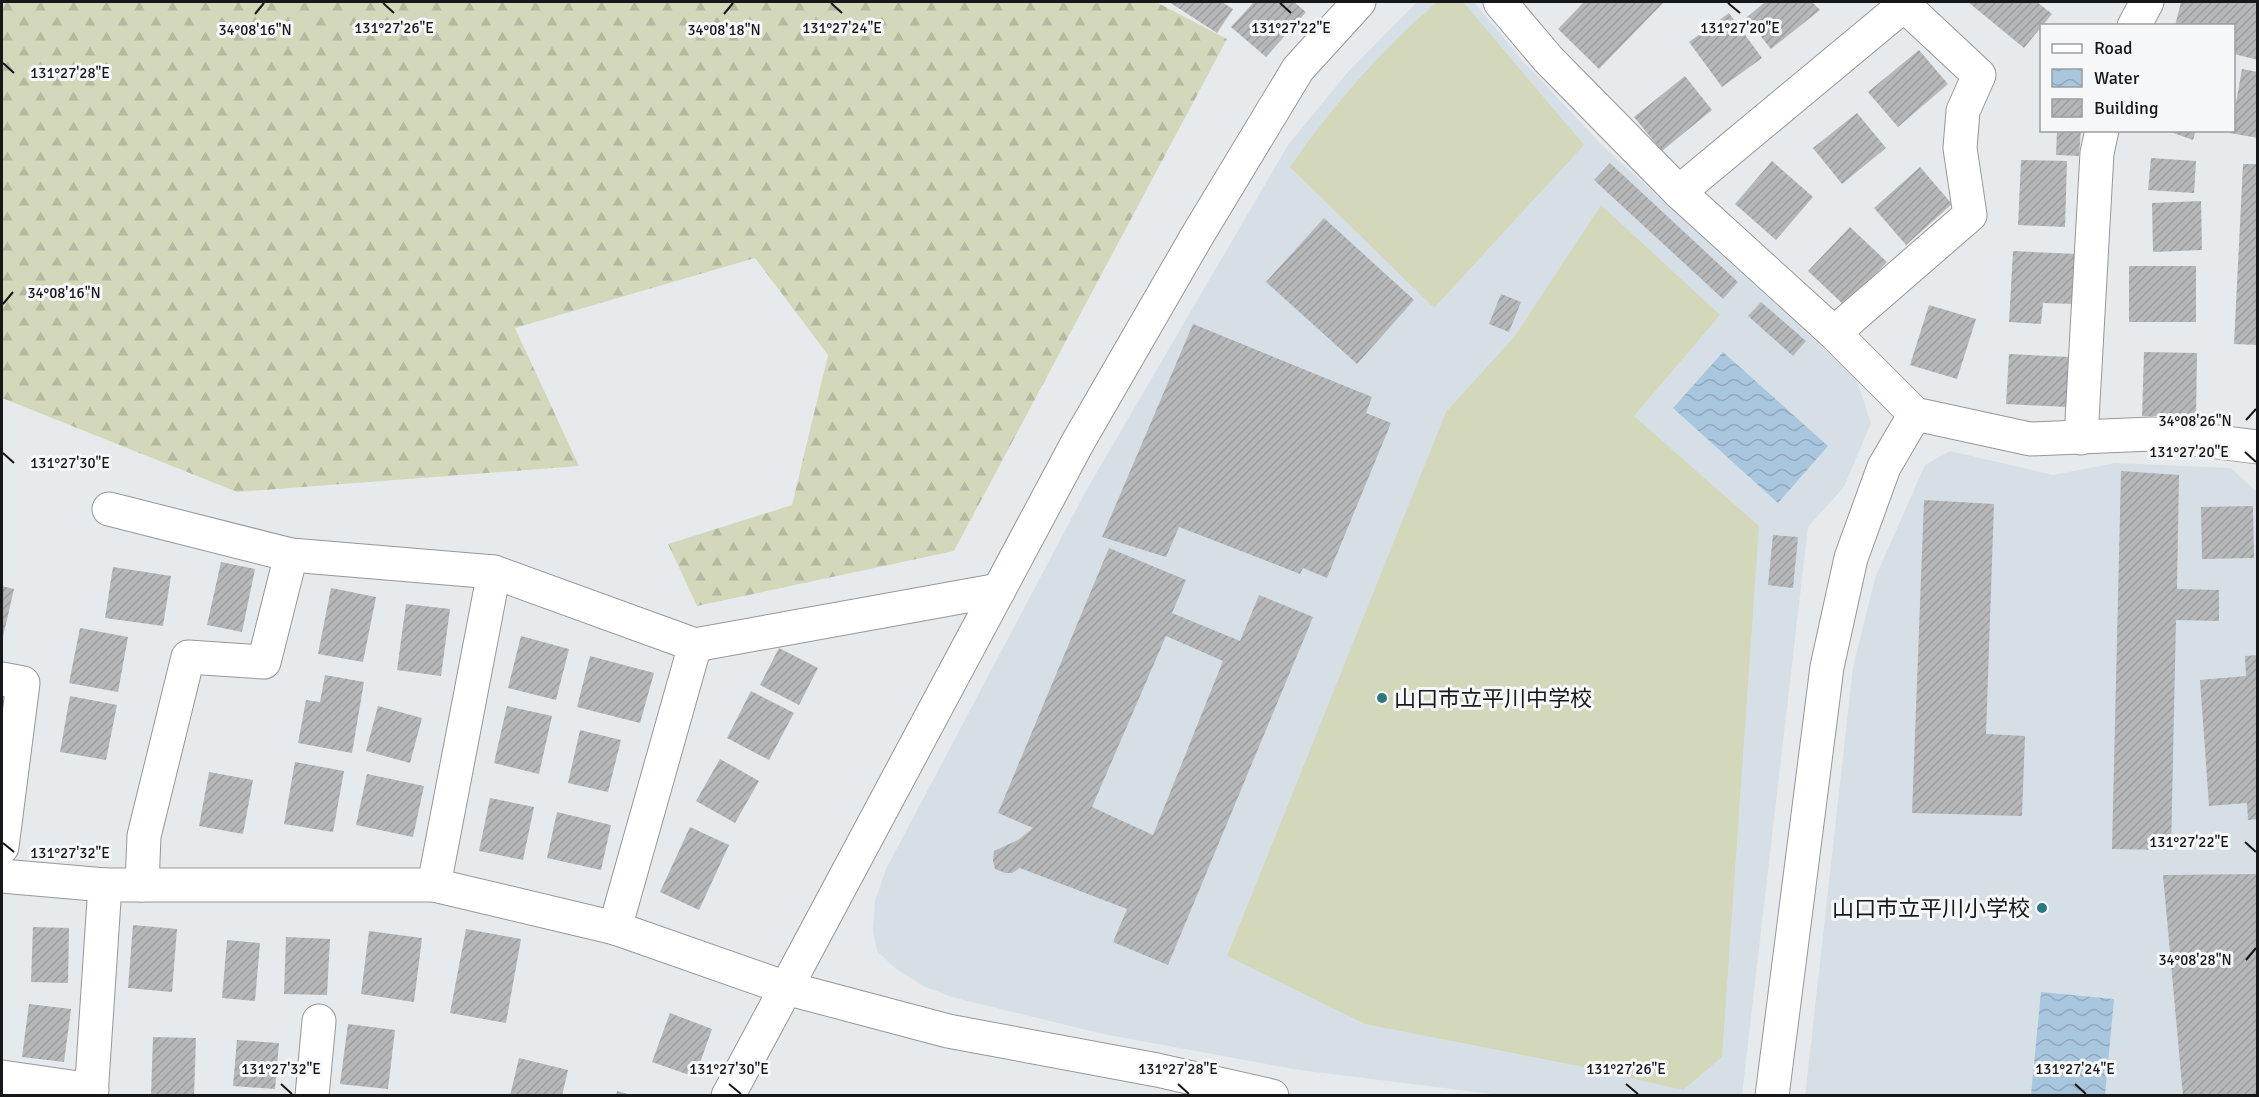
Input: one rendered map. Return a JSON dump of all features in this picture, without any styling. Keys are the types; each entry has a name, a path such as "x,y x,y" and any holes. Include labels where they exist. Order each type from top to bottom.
{"street":[{"path":"728,1095 1078,442 1191,246 1298,69 1359,2"},
{"path":"1500,2 1548,59 1679,192 1834,333 1915,414 2030,439 2152,435 2258,447"},
{"path":"2135,24 2147,2"},
{"path":"1679,192 1904,5 1979,75 1963,111 1960,148 1970,215 1834,333"},
{"path":"2081,438 2097,153 2102,132"},
{"path":"1772,1095 1827,667 1851,558 1884,467 1915,414"},
{"path":"109,509 291,555 494,572 696,645 999,590"},
{"path":"142,885 144,837 188,657 264,662 291,555"},
{"path":"434,885 494,572"},
{"path":"615,928 696,645"},
{"path":"2,678 22,684 2,847"},
{"path":"2,876 105,885 434,885 615,928 786,988 948,1031 1157,1070 1272,1095"},
{"path":"2,1077 92,1092 105,885"},
{"path":"312,1095 319,1021"}],"shaded area":[{"name":"山口市立平川中学校","path":"1417,2 1474,2 1522,60 1601,144 1856,378 1871,423 1844,487 1808,527 1742,1095 1500,1095 1299,1070 1103,1034 955,998 923,986 896,969 877,951 873,931 875,901 886,869 1087,489 1288,145 1347,73"},
{"name":"山口市立平川小学校","path":"1950,451 2053,475 2115,463 2231,468 2258,493 2257,1095 1805,1096 1853,667 1875,578 1925,465"}],"green space":[{"path":"2,2 1156,2 1227,39 954,551 697,606 668,544 792,505 828,355 755,258 515,328 579,466 237,492 2,398"},
{"path":"1437,2 1464,3 1584,145 1434,308 1290,167 1358,80 1396,39"},
{"path":"1601,205 1720,315 1634,416 1759,526 1722,1057 1683,1090 1579,1066 1365,1024 1227,956 1446,412 1515,336"}],"water":[{"path":"1723,352 1828,446 1778,503 1673,408"},
{"path":"2041,992 2114,999 2105,1095 2031,1095"}],"building":[{"path":"1169,2 1222,2 1233,9 1217,33"},
{"path":"1254,2 1294,2 1306,12 1266,57 1231,27"},
{"path":"1584,2 1664,2 1599,69 1558,29"},
{"path":"1765,2 1812,2 1820,10 1771,49 1746,18"},
{"path":"1968,2 2037,2 2052,14 2044,24 2040,24 2040,29 2024,48"},
{"path":"2181,2 2258,4 2258,60 2235,54 2235,24 2176,24"},
{"path":"1729,13 1762,58 1722,87 1689,42"},
{"path":"1919,50 1948,84 1898,127 1868,92"},
{"path":"2242,69 2258,72 2258,138 2230,133 2235,132 2235,108"},
{"path":"1685,76 1712,110 1662,151 1634,117"},
{"path":"1857,113 1886,148 1842,184 1813,148"},
{"path":"2057,132 2081,132 2079,156 2056,155"},
{"path":"2171,132 2195,132 2193,140"},
{"path":"2151,158 2196,161 2194,193 2148,190"},
{"path":"2021,160 2067,161 2065,227 2018,225"},
{"path":"1772,161 1813,197 1776,240 1735,204"},
{"path":"1610,163 1738,282 1723,299 1594,180"},
{"path":"2243,164 2258,164 2258,345 2234,344"},
{"path":"1920,167 1952,204 1906,245 1874,208"},
{"path":"2201,201 2202,250 2153,252 2152,203"},
{"path":"1324,218 1414,300 1357,364 1266,282"},
{"path":"1850,227 1887,262 1845,306 1808,271"},
{"path":"2013,251 2077,254 2074,304 2043,303 2041,324 2009,322"},
{"path":"2129,266 2196,266 2196,322 2129,322"},
{"path":"1501,294 1521,302 1509,332 1489,324"},
{"path":"1761,302 1806,341 1793,356 1748,316"},
{"path":"1929,305 1976,319 1957,379 1910,365"},
{"path":"1193,324 1372,397 1366,413 1391,423 1327,578 1303,568 1300,574 1179,527 1166,557 1102,537"},
{"path":"2144,352 2197,353 2196,417 2142,416"},
{"path":"2009,354 2069,357 2067,407 2006,404"},
{"path":"2121,471 2179,475 2177,589 2219,590 2219,621 2176,620 2171,850 2112,849"},
{"path":"1924,500 1994,504 1986,734 2025,736 2022,816 1912,813"},
{"path":"2253,506 2254,558 2202,559 2201,507"},
{"path":"1773,535 1798,537 1793,588 1768,585"},
{"path":"1109,548 1186,580 1172,613 1240,641 1259,595 1313,617 1168,965 1113,942 1127,909 1020,868 1012,873 995,869 994,851 1018,840 1033,828 998,813","holes":["1166,636 1223,661 1153,835 1092,807"]},
{"path":"221,562 255,569 242,632 207,625"},
{"path":"113,567 171,576 163,626 105,618"},
{"path":"2,586 14,589 2,641"},
{"path":"331,588 376,597 363,662 318,654"},
{"path":"406,604 450,609 441,676 397,670"},
{"path":"80,628 128,637 118,692 69,683"},
{"path":"521,636 569,649 556,700 508,688"},
{"path":"779,648 818,668 799,705 760,685"},
{"path":"2258,655 2258,819 2248,820 2247,803 2209,806 2200,680 2246,676 2245,656"},
{"path":"590,656 654,673 640,723 577,707"},
{"path":"325,675 364,682 352,753 298,743 306,700 320,702"},
{"path":"751,691 794,713 769,760 727,738"},
{"path":"70,696 117,705 106,760 60,752"},
{"path":"378,706 422,718 410,763 366,751"},
{"path":"507,706 552,716 539,774 494,763"},
{"path":"580,730 621,740 608,792 568,783"},
{"path":"720,759 759,781 735,823 696,801"},
{"path":"295,762 344,771 333,832 284,824"},
{"path":"209,772 253,780 243,834 199,826"},
{"path":"367,774 424,786 413,837 356,825"},
{"path":"490,798 534,807 523,860 479,851"},
{"path":"557,812 611,825 601,870 547,858"},
{"path":"690,827 729,845 699,910 660,892"},
{"path":"2258,874 2258,1096 2183,1096 2163,875"},
{"path":"133,925 177,929 172,992 128,988"},
{"path":"33,927 69,928 68,983 31,982"},
{"path":"466,929 521,939 506,1023 450,1013"},
{"path":"369,931 422,938 414,1002 361,994"},
{"path":"286,937 330,939 327,995 284,994"},
{"path":"227,940 260,943 255,1001 222,998"},
{"path":"29,1004 71,1009 64,1062 22,1057"},
{"path":"670,1013 712,1029 695,1077 652,1062"},
{"path":"348,1024 395,1030 388,1089 340,1084"},
{"path":"153,1037 196,1038 194,1096 151,1096"},
{"path":"237,1040 279,1043 275,1089 233,1086"},
{"path":"519,1058 568,1070 562,1096 510,1096"},
{"path":"617,1091 631,1095 631,1096 616,1096"}],"place":[{"name":"山口市立平川中学校","path":"1382,698"},
{"name":"山口市立平川小学校","path":"2042,908"}]}
